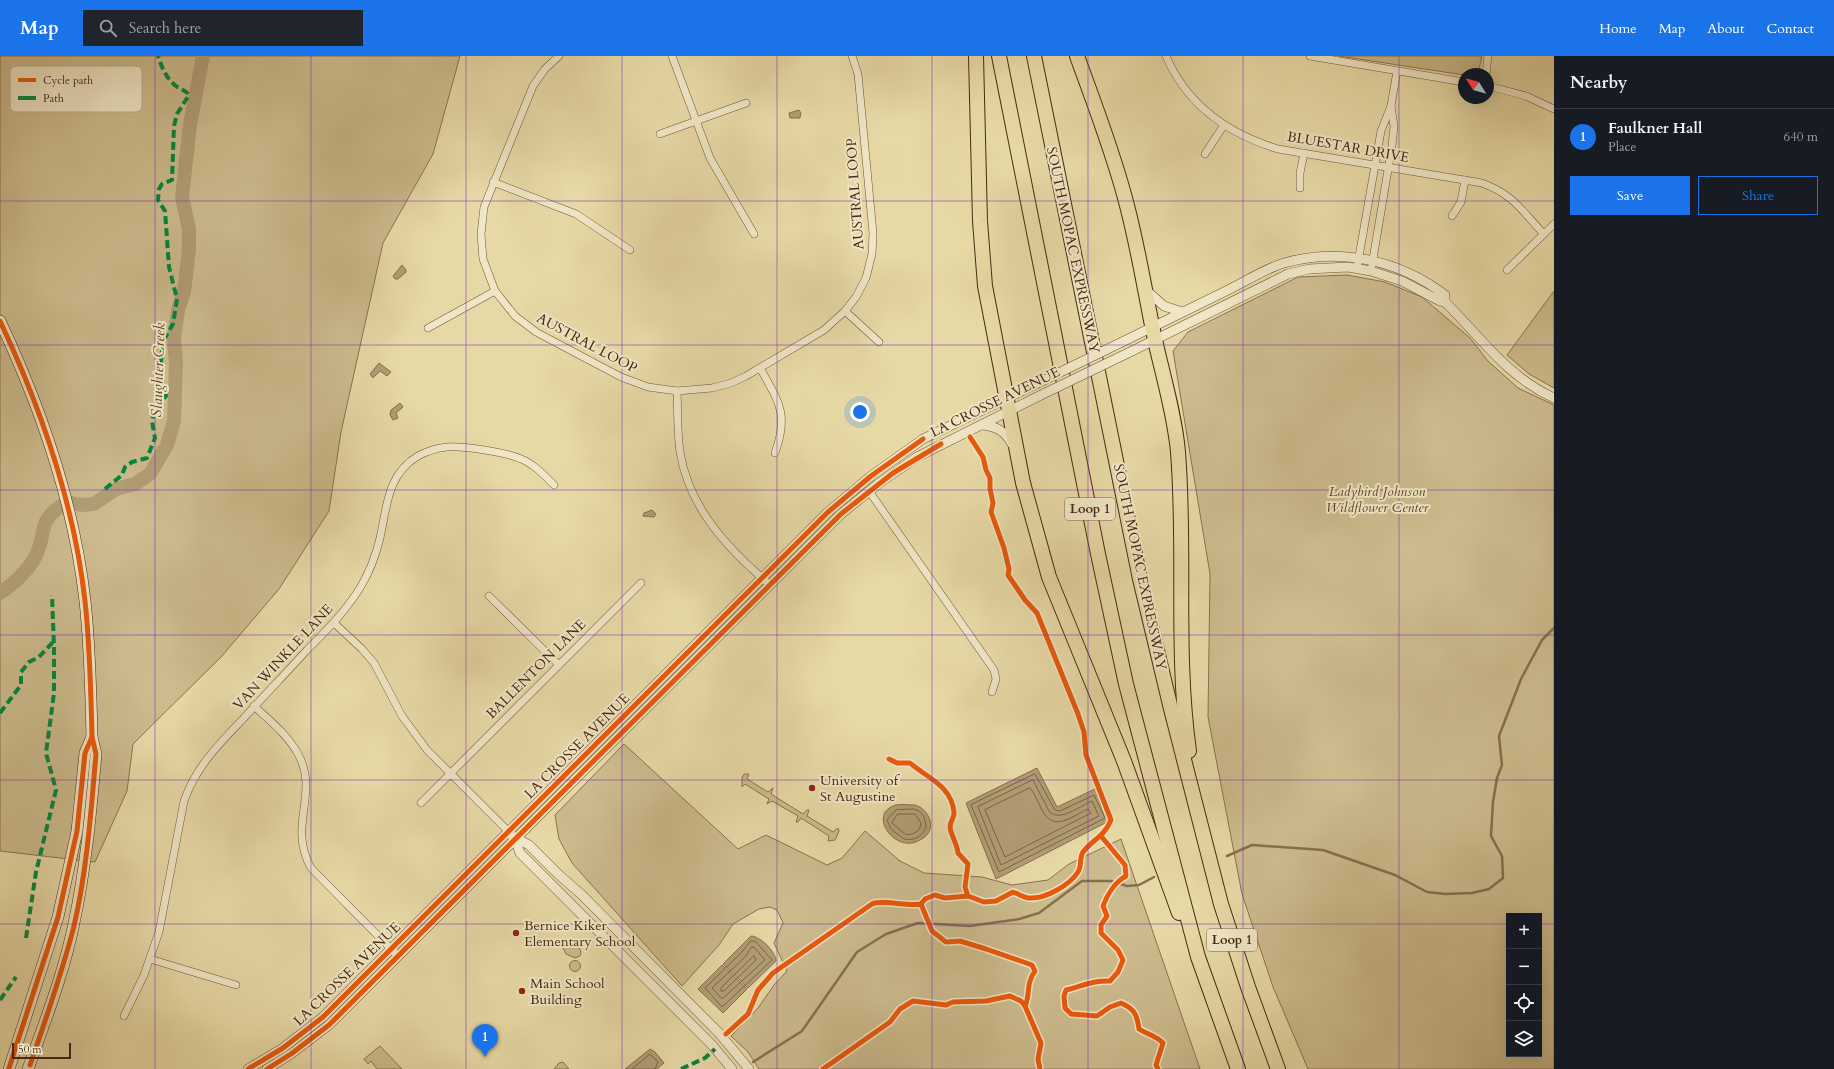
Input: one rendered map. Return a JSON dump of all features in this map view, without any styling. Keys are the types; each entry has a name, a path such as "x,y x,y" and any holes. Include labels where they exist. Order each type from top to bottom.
{"highway":[{"path":"976,56 980,221 984,279 1023,483 1050,577 1124,761 1177,910 1198,957"},
{"name":"Loop 1","path":"998,56 1098,554 1126,684 1198,957 1238,1069"},
{"name":"SOUTH MOPAC EXPRESSWAY","path":"1034,56 1140,580 1170,709 1230,932 1278,1069"},
{"path":"1076,56 1098,112 1125,197 1178,449 1183,547 1181,673 1184,713 1196,809"}],"main road":[{"path":"0,321 30,387 52,450 67,502 85,600 92,738 96,754 91,812 74,925 58,982 28,1069"},
{"path":"9,1069 58,917 77,831 85,753 92,738"}],"street":[{"name":"AUSTRAL LOOP","path":"559,56 545,70 533,86 484,207 481,234 483,259 495,291 515,316 542,336 627,380 648,386 677,391 698,390 731,383 760,368 824,330 845,312 862,286 870,265 873,245 858,74 852,56"},
{"path":"672,56 710,158 754,234"},
{"name":"BLUESTAR DRIVE","path":"1166,56 1180,81 1192,98 1224,125 1238,134 1259,143 1304,153 1482,183 1506,194 1516,202 1543,234"},
{"path":"1310,56 1397,72 1458,81"},
{"path":"1487,68 1488,56"},
{"path":"1357,268 1381,131 1391,106 1397,72"},
{"path":"1494,88 1526,96 1553,108"},
{"path":"660,134 746,103"},
{"path":"1370,271 1394,126 1391,106"},
{"path":"1205,154 1224,125"},
{"path":"1300,188 1300,173 1304,153"},
{"path":"1452,216 1462,202 1465,180"},
{"path":"494,182 576,214 630,250"},
{"path":"1506,270 1554,224"},
{"name":"LA CROSSE AVENUE","path":"248,1069 270,1064 329,1025 394,953 766,581 828,512 871,476 923,439 1009,404 1041,395 1128,353 1182,312 1283,264 1322,256 1372,260 1417,277 1445,295 1446,302 1507,368 1529,385 1554,398"},
{"name":"LA CROSSE AVENUE","path":"766,581 869,491 917,457 982,425 1036,384 1122,342 1154,333 1288,274 1331,267 1357,268 1370,271 1402,281 1440,301 1446,302"},
{"path":"1145,288 1164,306 1182,312"},
{"path":"428,328 495,291"},
{"path":"845,312 879,342"},
{"path":"760,368 777,399 780,408 782,430 775,452"},
{"path":"677,391 680,452 685,474 692,494 706,518 719,535 766,581"},
{"path":"982,425 993,426 1007,435 1018,454"},
{"name":"VAN WINKLE LANE","path":"124,1016 150,958 161,923 184,801 191,782 210,754 334,622 354,597 370,567 380,537 392,485 405,466 417,457 433,450 447,447 509,455 532,465 554,484"},
{"path":"869,491 994,670 996,679 992,692"},
{"name":"BALLENTON LANE","path":"420,802 450,774 641,583"},
{"path":"489,596 558,665"},
{"path":"334,622 371,659 409,726 427,750 512,835 529,845 558,874 582,894 718,1032 749,1069"},
{"path":"254,706 289,740 302,763 307,782 301,822 301,838 307,860 315,873 394,953"},
{"path":"512,835 520,853 706,1040 732,1069"},
{"path":"150,958 236,985"}],"green space":[{"path":"0,56 460,56 433,154 383,243 341,432 329,511 279,589 221,657 133,744 127,791 95,862 0,851"},
{"path":"1339,56 1482,56 1479,68 1458,68 1458,74"},
{"name":"Ladybird Johnson Wildflower Center","path":"1347,275 1385,282 1422,297 1470,338 1488,361 1518,388 1554,405 1554,1069 1308,1069 1273,987 1242,894 1208,717 1210,574 1173,351 1188,332 1298,277"},
{"path":"1554,291 1554,388 1529,374 1507,355"},
{"path":"624,744 738,849 766,835 827,865 842,858 865,831 900,861 924,873 982,877 1012,885 1048,880 1069,864 1121,839 1200,1069 759,1069 748,1052 731,1036 758,1008 774,985 787,971 774,943 783,923 777,910 770,907 759,909 733,924 719,945 682,986 572,863 559,839 555,815"},
{"path":"744,774 749,774 747,779 768,792 773,788 771,794 803,814 809,810 807,816 833,832 838,828 839,831 835,840 828,841 829,836 801,818 798,822 796,822 798,816 772,801 767,804 769,799 745,784 742,787 742,778"},
{"path":"569,939 577,943 581,952 580,956 575,958 566,954 562,946 564,942"},
{"path":"573,961 577,961 579,962 579,970 573,971 570,968 570,964"},
{"path":"380,1046 402,1069 377,1069 371,1061 368,1064 364,1059"},
{"path":"563,1062 569,1069 554,1069 559,1063"}],"water":[{"path":"799,110 801,113 800,118 790,118 789,113"},
{"path":"402,265 406,272 398,279 395,279 393,276"},
{"path":"379,363 391,372 387,376 380,371 373,378 370,374"},
{"path":"400,403 403,407 396,413 398,418 393,420 390,415 391,410"},
{"path":"652,510 656,514 654,517 643,516 644,513"},
{"path":"1037,768 1057,807 1097,788 1111,820 996,879 966,803"},
{"path":"896,805 915,805 922,808 927,814 931,825 929,831 926,836 920,840 911,843 901,842 887,831 884,824 884,816 887,809"},
{"path":"751,936 759,939 767,945 773,953 776,961 748,988 723,964"},
{"path":"722,965 747,989 723,1013 698,989"},
{"path":"650,1049 655,1052 664,1063 657,1069 625,1069"}],"waterway":[{"name":"Slaughter Creek","path":"0,593 18,578 33,561 41,543 45,523 56,509 67,502 82,505 94,504 116,489 135,484 150,474 167,445 174,421 176,364 174,339 178,310 184,292 189,249 189,229 182,197 190,125 203,56"},
{"path":"1227,856 1252,845 1323,850 1395,875 1427,892 1445,894 1472,893 1489,889 1503,878 1502,856 1491,836 1493,802 1497,778 1502,765 1499,736 1521,679 1542,640 1554,628"},
{"path":"753,1062 802,1031 857,952 886,934 918,923 970,926 1019,919 1039,913 1082,881 1111,881 1127,886 1139,885 1154,877"}],"marked path":[{"path":"105,489 122,475 125,467 132,462 147,458 155,438 152,421 155,408 166,396 160,371 163,341 173,324 177,299 169,267 165,211 158,200 159,189 162,184 172,180 174,126 177,114 189,95 170,80 163,69 158,56"},
{"path":"26,938 36,872 56,790 46,753 54,693 52,595"},
{"path":"0,713 21,685 21,672 29,662 39,657 54,641"},
{"path":"0,1000 16,977"},
{"path":"681,1069 705,1058 715,1049"}],"cycle path":[{"path":"0,321 42,423 54,458 73,528 80,564 87,618 92,737 96,754 85,862 74,926 59,979 30,1065"},
{"path":"970,437 983,457 986,470 990,478 990,489 993,503 991,512 1004,548 1009,569 1008,575 1025,600 1037,613 1078,714 1084,732 1086,755 1111,820 1102,834 1083,852 1079,870 1074,877 1050,894 1030,898 1013,892 996,901 984,902 968,896 945,898 935,895 925,899 921,904 932,931 946,942 960,941 1032,965 1035,971 1030,981 1025,1006 1041,1043 1038,1059 1040,1069"},
{"path":"248,1069 283,1048 323,1017 828,512 871,476 923,439"},
{"path":"267,1069 291,1054 329,1025 841,514 893,473 941,444"},
{"path":"9,1068 58,917 77,831 85,753 92,737"},
{"path":"889,759 897,763 910,763 937,783 948,795 954,812 950,827 958,853 968,864 965,887 968,896"},
{"path":"1101,836 1125,865 1126,876 1112,889 1103,906 1107,916 1101,925 1101,933 1118,950 1123,960 1118,972 1110,981 1093,982 1066,990 1064,996 1065,1008 1071,1014 1097,1016 1110,1007 1121,1003 1129,1008 1136,1016 1139,1029 1163,1043 1156,1065 1158,1069"},
{"path":"726,1034 748,1014 758,990 773,973 872,904 882,902 909,905 921,904"},
{"path":"823,1069 890,1022 900,1009 913,1001 946,1005 953,1002 986,1001 1010,996 1021,1001 1025,1006"}],"place":[{"name":"University of St Augustine","path":"812,788"},
{"name":"Bernice Kiker Elementary School","path":"516,933"},
{"name":"Main School Building","path":"522,991"},
{"name":"Faulkner Hall","path":"485,1057"}]}
